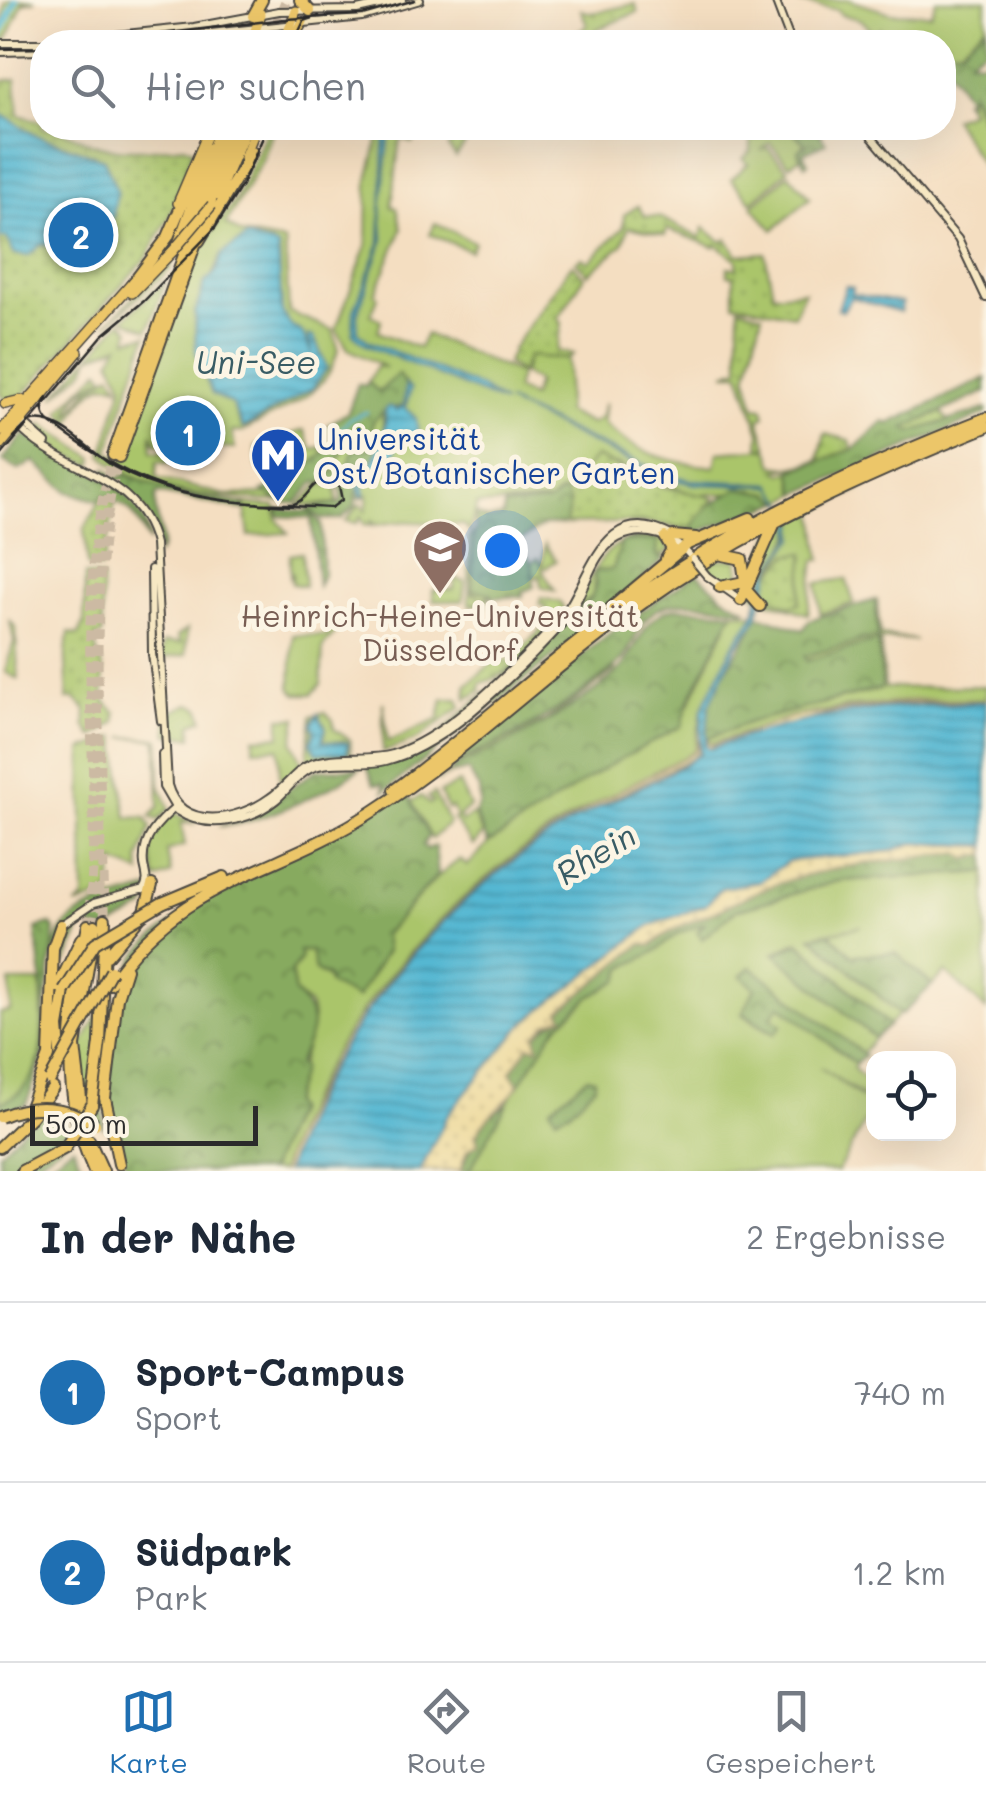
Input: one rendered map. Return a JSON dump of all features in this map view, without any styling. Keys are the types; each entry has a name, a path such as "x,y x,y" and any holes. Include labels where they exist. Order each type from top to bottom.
{"highway":[{"path":"261,30 264,0"},
{"path":"299,4 310,11"},
{"path":"131,286 168,237 214,140"},
{"path":"215,140 182,230 116,456 232,140"},
{"path":"212,206 241,140"},
{"path":"186,264 252,152"},
{"path":"94,1171 73,1107 58,1037 62,987 94,944 162,903 298,845 364,810 446,752 653,586 788,509 986,418"},
{"path":"666,560 672,549 669,536 702,536 788,509 986,426"},
{"path":"0,1144 32,1117 110,984 138,946 196,898 342,830 412,786 623,618 788,509"},
{"path":"746,596 766,536 788,509"},
{"path":"575,645 666,560 702,536"},
{"path":"717,554 742,559 746,568 746,596"},
{"path":"720,587 746,596"},
{"path":"0,1144 51,1084 107,969 154,923 224,877"},
{"path":"22,1171 65,1148 92,1105 107,969 114,944 148,906 148,885"},
{"path":"96,923 107,969"},
{"path":"54,1000 96,923"},
{"path":"73,1107 68,1027 96,923"},
{"path":"96,923 78,1011 75,1061 83,1119 103,1171"},
{"path":"30,1110 49,1056 53,948 62,925"},
{"path":"121,1167 106,1119 105,1090 119,987 138,946"},
{"path":"0,1117 23,1109 56,1108 81,1116 102,1130 121,1167"}],"main road":[{"path":"289,30 299,4"},
{"path":"297,30 303,22"},
{"path":"222,190 251,140"},
{"path":"252,152 255,140"},
{"path":"13,424 212,206"},
{"path":"0,446 28,398 131,286"},
{"path":"5,404 28,398"}],"street":[{"path":"384,8 405,0"},
{"path":"310,11 357,10 405,0"},
{"path":"265,30 290,23 370,16 420,0"},
{"path":"775,0 787,30"},
{"path":"262,30 299,4"},
{"path":"283,12 290,23"},
{"path":"162,30 214,24 254,30"},
{"path":"214,24 216,30"},
{"path":"189,30 194,27"},
{"path":"0,43 30,44"},
{"path":"0,52 30,47"},
{"path":"874,140 948,226 986,298"},
{"path":"13,424 136,502 153,538 150,610 164,774 176,807 196,821 234,820 274,801 311,769 380,762 414,750 490,694 546,642 570,613 596,560 610,543 635,533 669,536 720,587 746,596"},
{"path":"62,925 99,901 148,885 150,835 176,807"}],"green space":[{"path":"36,0 23,3 7,40 0,38 5,3"},
{"path":"785,0 849,0 891,13 931,14 936,0 986,0 986,25 956,50 956,30 868,30 861,20 840,14 839,10"},
{"path":"635,4 638,12 595,30 580,30 587,25 581,10 592,13"},
{"path":"986,25 986,48 968,60 986,61 986,128 971,91 967,103 963,101 967,97 956,81 956,49 961,49"},
{"path":"16,79 19,115 30,118 30,140 84,140 114,149 184,146 193,150 170,216 147,257 22,396 5,400 0,393 0,81"},
{"path":"970,91 986,132 986,173 956,123 956,117 971,111 966,104"},
{"path":"263,140 270,140 226,224 241,234 285,242 289,312 333,330 338,348 333,366 314,391 301,400 242,432 232,432 235,449 156,444 152,434 152,451 173,452 172,463 157,462 156,478 225,495 271,494 276,501 208,496 161,487 119,469 102,455 123,385 111,360 119,345 90,357 85,370 54,397 121,321 130,330 127,339 147,335 108,453 124,458 197,252 236,199","holes":["248,237 278,247 282,312 326,365 310,389 253,423 241,426 232,404 212,394 197,357 195,313 222,254"]},
{"path":"378,140 401,140 392,207 397,208 402,229 375,294 378,297 371,315 381,320 378,332 419,348 426,334 520,374 516,389 532,397 537,382 523,374 528,356 568,359 566,412 591,424 600,418 605,403 603,423 614,433 639,449 683,463 715,467 718,452 768,448 774,465 789,467 776,470 783,474 791,471 797,494 781,502 770,493 738,488 732,494 704,494 703,508 685,532 660,523 632,524 685,491 616,464 593,464 595,457 568,498 561,492 550,501 477,505 469,532 464,525 377,525 370,519 373,525 364,524 361,516 357,523 346,521 360,504 366,511 368,495 360,499 356,496 359,486 353,475 373,451 374,442 346,473 336,475 331,469 346,445 361,442 357,438 382,412 379,392 368,382 377,366 387,368 348,349 336,329 367,245 368,180"},
{"path":"452,140 468,140 456,157 448,147"},
{"path":"751,140 801,140 805,144 798,151 800,158 789,165 770,143 761,151 767,147 788,170 752,202 731,179 748,164 743,159 751,150"},
{"path":"801,140 826,143 803,153 808,163 805,165 798,151 805,144"},
{"path":"789,174 810,198 773,230 752,206"},
{"path":"638,206 644,216 660,217 700,238 704,228 723,242 727,239 738,255 765,253 773,294 804,291 794,315 734,303 734,276 728,275 728,267 737,269 737,260 716,244 714,247 667,229 665,235 629,227 622,245 588,274 576,262 582,258 589,262 623,228 624,215"},
{"path":"435,223 474,242 470,251 430,234"},
{"path":"174,255 171,269 105,326"},
{"path":"572,264 584,277 558,319 562,323 557,351 573,354 568,359 528,356 521,373 507,363 513,348"},
{"path":"166,281 148,330 123,319"},
{"path":"739,307 762,314 747,377 755,407 763,408 765,416 759,419 768,448 759,447 760,433 740,373 725,373 739,368"},
{"path":"100,370 105,377 81,393 67,418 89,389 111,374 119,386 109,384 93,391 69,426 60,411"},
{"path":"398,374 406,385 404,406 386,409 384,429 382,412 373,422 371,435 358,436 359,444 346,445 331,472 346,473 353,451 371,448 384,431 366,473 358,471 361,487 355,495 356,505 341,519 322,519 308,509 341,503 342,490 330,480 314,483 296,503 283,503 263,491 294,478 332,447 328,425 348,412 358,384 365,386 368,382 379,392"},
{"path":"986,378 986,392 905,428 911,432 986,409 986,414 797,494 791,471 854,449 884,421 888,424"},
{"path":"941,412 949,421 911,432 905,428"},
{"path":"42,424 94,458 92,465 64,453 35,428 41,429"},
{"path":"304,430 312,449 321,447 324,455 294,478 275,486 272,471 258,467 256,446"},
{"path":"986,430 986,435 974,442 881,478 815,512 821,560 815,560 808,614 760,599 792,538 796,516"},
{"path":"24,434 120,491 145,524 149,543 133,514 115,500 104,495 98,501 68,492 34,461 19,470 2,461"},
{"path":"825,434 850,440 852,449 819,461"},
{"path":"596,457 660,486 714,498 689,529 645,522 566,524 570,504 566,492"},
{"path":"106,468 118,478 125,475 184,495 243,504 244,510 157,493 155,508 162,540 158,554 153,527 142,507 102,475"},
{"path":"321,483 336,488 337,503 298,506"},
{"path":"738,488 769,493 781,502 688,536 702,510"},
{"path":"567,493 570,504 566,524 544,525 517,543 532,562 534,587 522,592 523,596 490,598 492,594 472,589 476,514 487,519 503,516 504,506 549,502"},
{"path":"103,495 115,501 102,568 88,567 84,530"},
{"path":"245,504 275,506 277,519 288,533 249,536"},
{"path":"278,509 309,512 321,523 323,575 318,586 311,518 279,516"},
{"path":"793,517 790,538 758,598 748,589 774,528 765,563 776,531"},
{"path":"473,533 472,589 492,594 473,604 489,597 486,608 469,605 469,592 480,596 469,590 469,538"},
{"path":"644,535 662,539 670,550 658,558 655,539 627,540"},
{"path":"658,540 657,557 665,558 591,627 384,792 384,784 374,784 367,766 429,743 591,599 596,584 594,572 613,569 622,541"},
{"path":"625,541 613,569 595,571 593,596 577,607 588,582 601,560"},
{"path":"545,544 556,561 542,570 555,591 541,587 540,575 534,579 532,562 538,558 542,566"},
{"path":"302,553 304,586 292,584 292,572 290,580 290,555"},
{"path":"805,553 799,603 790,606 762,594 768,576 789,555"},
{"path":"715,559 738,559 741,580 725,582 706,566"},
{"path":"697,573 724,597 748,610 683,603 655,611 622,659 597,681 514,734 449,764 607,635"},
{"path":"85,575 102,578 102,635 95,639 95,647 102,664 104,696 116,712 116,722 93,737 85,726 86,710 75,699 67,699 67,642 69,633 79,635 84,620"},
{"path":"454,578 465,581 463,601 433,601 433,590 454,589"},
{"path":"846,579 854,603 820,614 817,583"},
{"path":"541,598 560,602 564,609 516,664 481,683 480,691 467,699 466,686 494,661 509,660 545,626 546,606 539,605"},
{"path":"877,599 880,635 916,640 880,639 885,688 986,686 986,700 854,706 792,717 708,745 706,739 750,722 881,689 878,640 807,661 805,656 877,636"},
{"path":"875,600 878,636 805,656 807,661 878,640 882,688 750,722 706,739 706,721 716,688 758,615 803,630 809,620"},
{"path":"678,608 733,612 688,702 682,726 608,766 488,844 475,813 480,804 479,789 468,770 454,773 452,769 580,702 617,672 657,616"},
{"path":"733,612 754,614 702,709 695,751 595,804 516,854 430,930 356,1020 300,1119 281,1171 269,1171 295,1110 291,1104 313,1017 309,1005 295,993 291,972 299,962 298,951 311,951 315,970 357,998 386,951 384,935 436,878 460,859 467,866 488,844 684,715"},
{"path":"10,621 16,627 18,679 5,672 14,641"},
{"path":"331,625 337,625 336,633 323,646 321,684 312,694 296,694 291,688 293,635 327,636"},
{"path":"187,629 186,655 160,659 163,643 181,643 177,637"},
{"path":"616,669 544,725 437,781 462,761 546,720"},
{"path":"443,699 458,699 461,707 418,739 383,752 383,702 388,742 439,719"},
{"path":"189,704 200,708 203,719 192,724 192,737 168,735 167,714"},
{"path":"325,712 333,720 334,729 350,740 351,754 311,761 307,758 312,716","holes":["318,715 326,728 323,743 344,741 336,754 320,753 311,743 315,730 312,724"]},
{"path":"280,718 297,718 293,742 303,765 280,786 279,748 254,749 254,738 280,736"},
{"path":"116,737 127,818 145,817 151,827 139,860 141,873 114,862 110,893 76,906 84,899 82,750"},
{"path":"123,737 159,739 160,785 169,809 158,820 150,817 159,807 157,739"},
{"path":"360,768 293,805 252,820 219,826 247,818 316,770"},
{"path":"427,780 408,795 429,836 423,845 427,849 435,846 438,874 384,935 386,951 357,998 329,984 327,976 315,970 311,951 299,951 301,958 291,972 295,993 309,1012 312,1027 298,1064 302,1068 291,1104 295,1109 269,1171 128,1171 112,1120 110,1077 118,1010 136,957 156,936 226,887"},
{"path":"459,783 470,807 459,817 462,822 473,814 483,834 473,846 440,793"},
{"path":"434,793 449,823 432,839 411,801 421,796 429,804 433,802 428,797"},
{"path":"175,813 193,823 181,823 185,845 167,851 171,874 156,880 151,842 158,827"},
{"path":"960,853 967,859 986,854 986,872 839,881 736,910 702,939 697,932 705,923 679,933 653,953 623,968 619,980 590,997 557,1026 519,1085 511,1072 539,1033 563,1017 560,1011 641,944 651,946 681,927 759,891 814,873"},
{"path":"986,872 986,1010 946,972 932,985 896,953 852,955 829,933 861,926 811,936 899,1014 889,1025 798,941 774,953 875,1038 862,1053 751,967 741,976 756,988 742,1014 774,1034 781,1025 771,1017 779,1004 856,1064 853,1068 866,1080 866,1098 820,1067 866,1101 866,1119 838,1171 469,1171 523,1075 557,1026 590,997 618,980 623,968 703,922 710,932 736,910 839,881"},
{"path":"151,889 145,908 106,930 82,924 66,963 56,961 56,943 73,918 103,903"},
{"path":"51,924 55,929 46,1007 47,1047 26,1105 0,1113 0,1103 20,1091 33,1074 41,1052 44,1001 36,928"},
{"path":"829,933 852,955 896,953 932,985 901,1015 812,937"},
{"path":"799,943 889,1025 875,1038 775,954"},
{"path":"751,967 865,1055 856,1064 780,1005 771,1017 782,1025 775,1033 743,1013 755,988 741,976"},
{"path":"10,982 41,982 42,1035 36,1069 28,1083 0,1103 0,1013 10,1011"},
{"path":"114,987 102,1099 104,1128 91,1117 101,1084 107,998"},
{"path":"99,1013 97,1058 86,1112 79,1050"},
{"path":"588,1077 595,1079 595,1086 569,1112 556,1117 550,1108"},
{"path":"507,1104 469,1171 460,1171 488,1112 494,1113"},
{"path":"40,1112 63,1114 71,1138 33,1165 0,1171 0,1152"},
{"path":"73,1146 84,1171 48,1169 48,1164"}],"sand":[{"path":"916,700 986,702 924,702 837,712 710,749 706,746 706,739 712,745 792,717"},
{"path":"699,740 697,756 593,810 502,873 421,949 350,1042 314,1104 286,1171 281,1171 307,1108 342,1048 376,997 452,911 539,840 638,780 693,753"},
{"path":"914,843 986,846 986,854 967,859 959,853 901,859 814,873 759,891 680,927 651,946 641,944 560,1011 564,1017 548,1023 536,1036 538,1048 529,1046 511,1072 519,1085 481,1127 476,1135 478,1144 467,1151 460,1171 420,1171 448,1114 525,1022 650,925 706,905 721,888 759,882 788,861 891,851"}],"water":[{"path":"0,113 30,132 30,140 49,140 104,159 117,191 112,222 95,232 72,231 65,249 42,244 28,256 14,254 7,238 0,238"},
{"path":"385,140 389,141 382,201"},
{"path":"381,213 383,239 357,315 358,332 368,341 480,387 504,403 366,345 353,334 354,311 380,243"},
{"name":"Uni-See","path":"247,237 278,247 282,312 291,326 302,332 312,354 308,335 314,337 327,368 313,388 243,428 232,404 212,394 196,352 195,313 205,282 215,273 222,254"},
{"path":"846,286 853,288 852,294 902,303 900,312 851,297 843,311 838,309"},
{"path":"406,385 411,389 405,408 416,418 418,432 397,446 393,459 375,468 371,478 362,477 365,494 361,497 355,472 366,473 370,467 383,433 385,410 389,406 397,410 404,406"},
{"path":"507,402 662,473 691,480 771,484 795,516 795,538 777,559 793,537 790,510 772,486 694,484 662,477"},
{"name":"Rhein","path":"773,565 756,620 736,647 709,706 706,746 710,749 781,726 847,713 986,702 986,846 914,843 891,851 788,861 759,882 721,888 706,905 649,926 525,1022 448,1114 420,1171 286,1171 305,1119 330,1069 396,974 434,931 519,857 565,826 700,754 702,709 732,647 753,617 765,576"},
{"path":"318,714 326,728 322,741 348,743 347,753 317,753 311,743 315,731 312,724"}],"waterway":[{"path":"0,36 16,0"},
{"path":"340,430 350,419 367,412"}],"tunnel":[{"path":"274,30 286,0"},
{"path":"88,925 94,806 90,634 93,576 113,455"},
{"path":"100,864 98,609 108,508 119,457"},
{"path":"103,860 105,919"},
{"path":"95,925 99,881"}],"tram line":[{"path":"193,30 362,15 415,0"},
{"path":"300,30 304,21 319,16"},
{"path":"0,49 30,48"},
{"path":"0,457 102,336 144,301 215,228 242,185 262,140"},
{"path":"14,437 29,422 40,420 51,423 63,428 85,444 95,453 105,461 114,467 156,486 179,492 202,497 225,501 248,503 294,504 325,480 339,486 342,500 331,508 248,503 181,492 150,482 118,467 85,447 48,421 43,410 47,397"}],"place":[{"name":"Südpark","path":"81,235"},
{"name":"Sport-Campus","path":"188,433"},
{"name":"Universität Ost/Botanischer Garten","path":"278,504"},
{"name":"Heinrich-Heine-Universität Düsseldorf","path":"440,596"}]}
